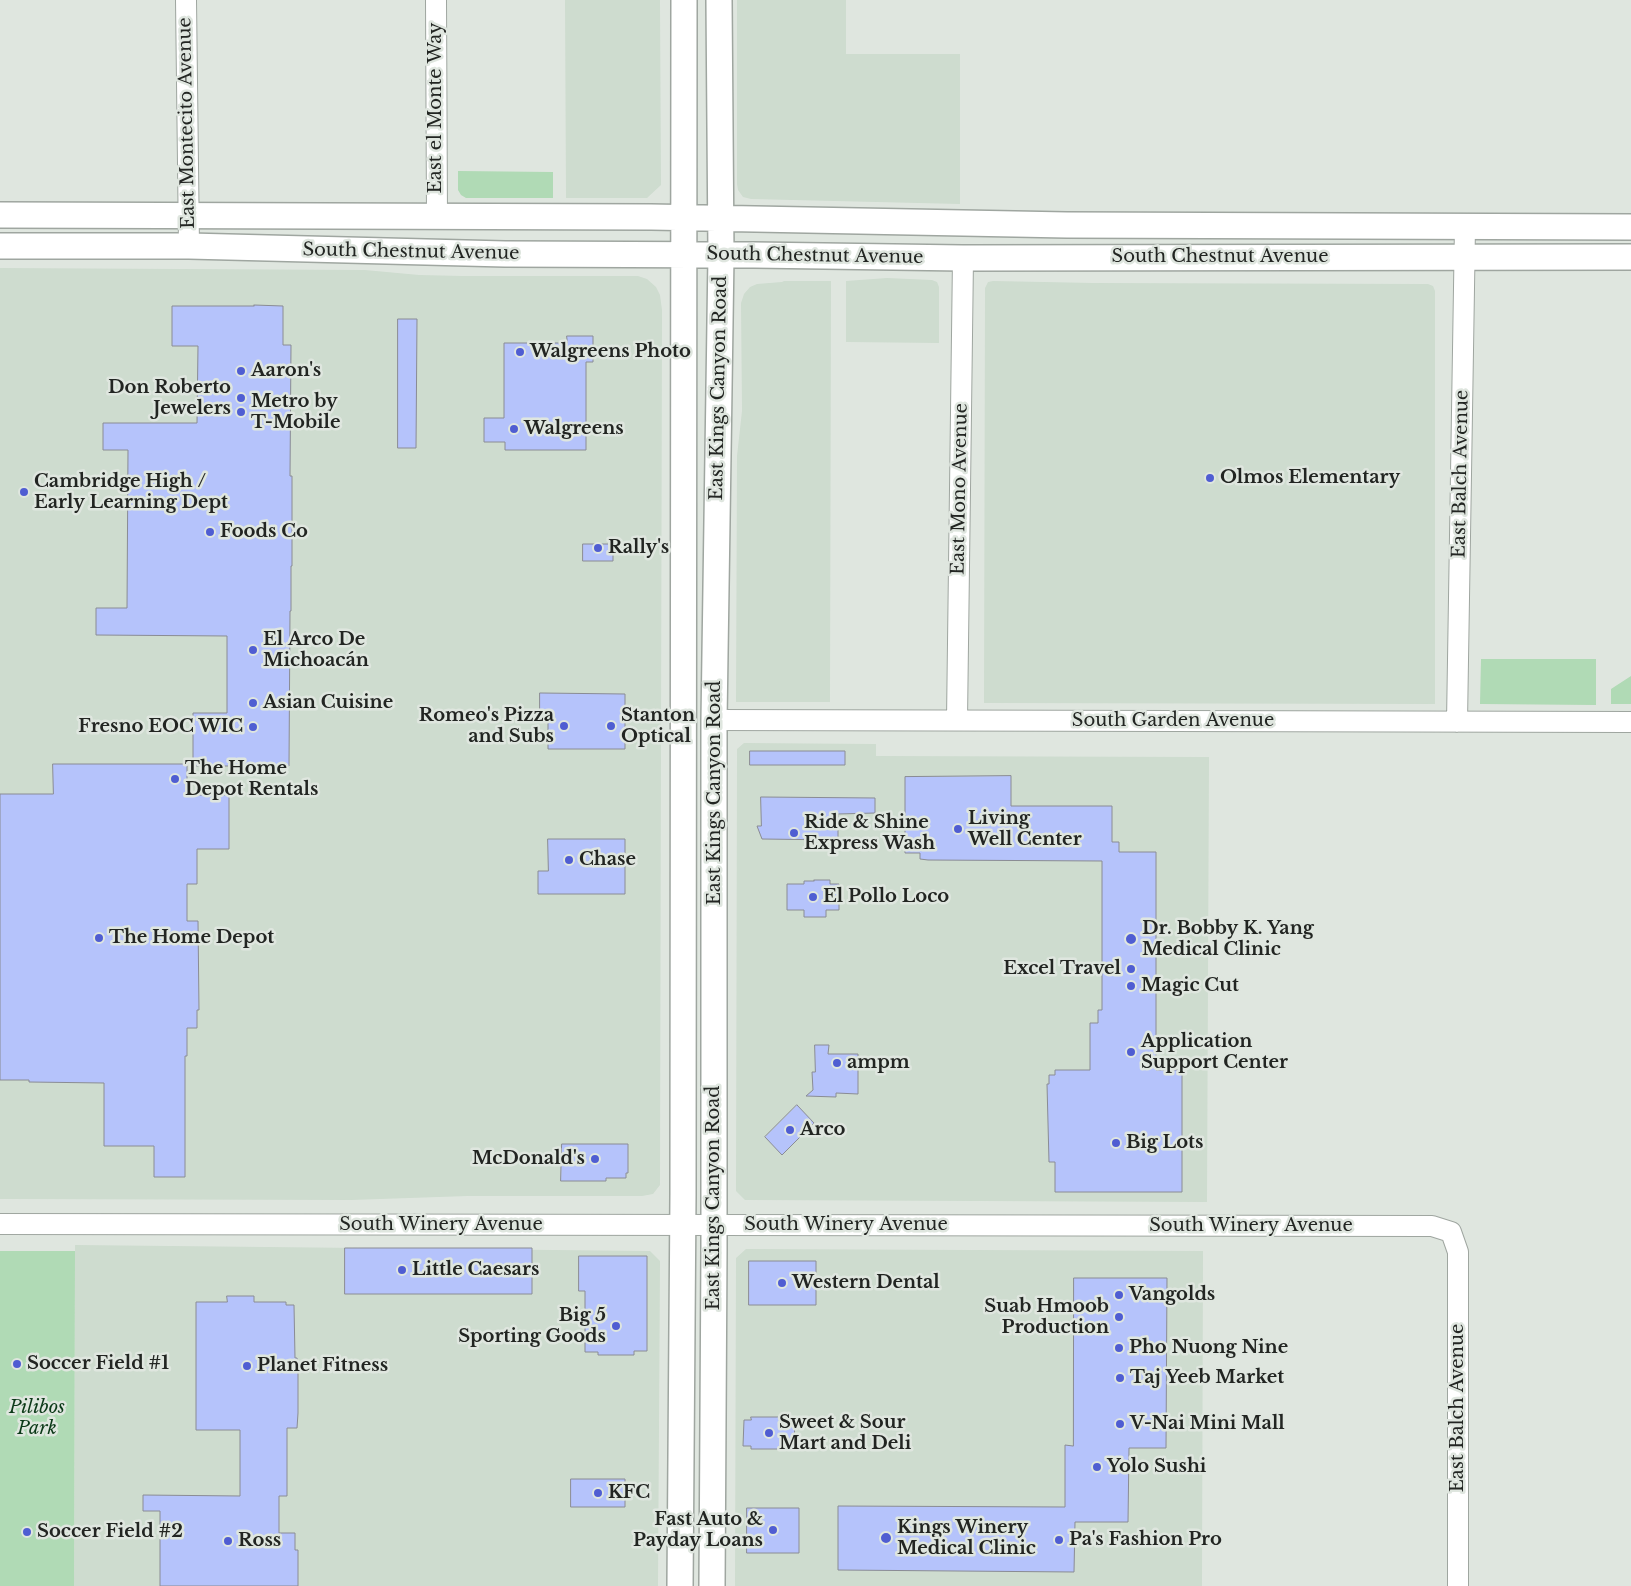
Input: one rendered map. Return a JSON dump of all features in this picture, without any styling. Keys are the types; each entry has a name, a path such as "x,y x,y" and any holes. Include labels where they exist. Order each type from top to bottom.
{"main road":[{"name":"East Kings Canyon Road","path":"680,1586 683,1225 684,0"},
{"name":"East Kings Canyon Road","path":"712,1586 714,720 720,255 719,0"},
{"name":"South Chestnut Avenue","path":"0,215 720,218 948,223 1631,227"},
{"path":"302,249 309,239 323,233 412,231 437,217"},
{"path":"1211,225 1212,258"},
{"name":"South Chestnut Avenue","path":"0,246 189,246 506,254 684,254 963,258 1631,257"}],"street":[{"name":"East Montecito Avenue","path":"186,0 189,246"},
{"name":"East el Monte Way","path":"436,0 437,217"},
{"name":"East Balch Avenue","path":"1457,722 1465,226"},
{"name":"East Mono Avenue","path":"958,720 963,258"},
{"name":"South Garden Avenue","path":"714,720 1631,722"},
{"name":"South Winery Avenue","path":"0,1224 1432,1226 1451,1232"},
{"name":"East Balch Avenue","path":"1451,1232 1458,1252 1458,1586"}],"shaded area":[{"path":"565,0 660,0 661,185 647,198 566,198"},
{"path":"737,0 846,0 846,54 960,54 960,204 751,199 743,197 738,190 737,184"},
{"path":"0,268 365,270 419,275 463,276 638,276 647,279 656,287 660,295 662,310 660,1185 653,1194 642,1196 468,1196 351,1200 0,1199"},
{"path":"887,278 932,280 937,282 939,287 939,343 846,342 846,281"},
{"path":"784,281 831,281 830,702 736,702 737,456 742,411 741,303 744,294 750,287 757,284"},
{"name":"Olmos Elementary","path":"988,282 1428,284 1433,286 1435,291 1435,704 984,703 985,288"},
{"path":"744,743 876,744 876,756 1209,757 1207,1202 745,1200 736,1191 737,749"},
{"path":"75,1245 650,1251 660,1261 658,1586 74,1586"},
{"path":"746,1249 1203,1251 1202,1586 735,1586 736,1258"}],"green space":[{"path":"458,171 553,172 553,198 466,198 458,190"},
{"path":"1481,659 1596,659 1596,705 1480,704"},
{"path":"1631,676 1631,704 1611,704 1611,689"},
{"name":"Pilibos Park","path":"0,1251 75,1251 74,1586 0,1586"}],"building":[{"name":"Foods Co","path":"172,306 283,306 283,345 291,345 290,476 292,476 292,566 289,766 193,766 193,713 227,713 227,636 96,635 96,608 127,608 128,450 103,450 103,423 197,423 198,346 172,346"},
{"path":"398,319 417,319 416,448 398,448"},
{"name":"Walgreens","path":"567,336 593,336 593,362 586,362 586,450 505,450 505,442 484,442 484,418 504,418 504,343 567,343"},
{"name":"Rally's","path":"583,544 613,544 613,561 583,561"},
{"path":"540,693 625,694 625,749 548,749 548,717 540,717"},
{"path":"750,751 845,751 845,765 750,765"},
{"name":"The Home Depot","path":"53,764 187,764 187,795 229,795 229,849 197,849 197,884 187,884 187,921 198,921 199,1010 197,1010 197,1028 187,1028 187,1056 185,1056 185,1177 154,1177 154,1146 104,1146 104,1083 0,1080 0,794 53,794"},
{"path":"1011,776 1011,806 1112,806 1112,842 1119,842 1119,852 1156,852 1156,1070 1182,1070 1182,1192 1055,1192 1055,1162 1049,1162 1047,1084 1049,1084 1049,1075 1055,1075 1055,1070 1090,1070 1090,1023 1098,1023 1098,1010 1102,1010 1102,861 928,860 920,859 920,853 905,853 905,777"},
{"name":"Ride & Shine Express Wash","path":"761,797 875,798 875,813 838,814 838,840 762,839 757,826 761,826"},
{"path":"548,839 625,839 625,894 538,894 538,871 548,871"},
{"name":"El Pollo Loco","path":"830,880 830,884 839,884 839,910 826,910 826,917 804,917 804,910 787,910 787,884 804,884 804,881"},
{"name":"ampm","path":"815,1045 829,1045 828,1054 858,1054 858,1094 836,1093 836,1097 806,1096 813,1090 812,1072 815,1072"},
{"name":"Arco","path":"797,1105 814,1123 782,1155 765,1137"},
{"name":"McDonald's","path":"562,1144 628,1144 628,1173 626,1173 626,1178 606,1178 606,1181 561,1181"},
{"path":"345,1248 532,1248 532,1294 345,1294"},
{"name":"Big 5 Sporting Goods","path":"579,1256 647,1256 647,1351 634,1351 634,1355 598,1355 598,1352 585,1352 585,1291 579,1291"},
{"name":"Western Dental","path":"749,1261 816,1261 816,1305 749,1305"},
{"path":"1074,1278 1167,1278 1166,1448 1129,1448 1128,1522 1075,1522 1074,1572 838,1570 838,1506 1065,1507 1065,1445 1073,1446"},
{"path":"227,1296 254,1296 254,1302 286,1302 286,1305 294,1305 298,1413 297,1428 287,1428 287,1496 279,1496 279,1533 295,1533 295,1550 298,1550 298,1586 160,1586 160,1511 143,1511 143,1495 240,1496 240,1430 196,1430 196,1302 227,1302"},
{"name":"Sweet & Sour Mart and Deli","path":"751,1417 795,1417 794,1449 751,1449 751,1446 743,1446 744,1420 751,1420"},
{"name":"KFC","path":"571,1479 625,1479 625,1507 571,1507"},
{"name":"Fast Auto & Payday Loans","path":"747,1508 799,1508 799,1553 747,1553"}],"place":[{"name":"Walgreens Photo","path":"520,352"},
{"name":"Aaron's","path":"241,371"},
{"name":"Don Roberto Jewelers","path":"241,398"},
{"name":"Metro by T-Mobile","path":"241,412"},
{"name":"Walgreens","path":"514,429"},
{"name":"Olmos Elementary","path":"1210,478"},
{"name":"Cambridge High / Early Learning Dept","path":"24,492"},
{"name":"Foods Co","path":"210,532"},
{"name":"Rally's","path":"598,548"},
{"name":"El Arco De Michoacán","path":"253,650"},
{"name":"Asian Cuisine","path":"253,703"},
{"name":"Romeo's Pizza and Subs","path":"564,726"},
{"name":"Stanton Optical","path":"611,726"},
{"name":"Fresno EOC WIC","path":"253,727"},
{"name":"The Home Depot Rentals","path":"175,779"},
{"name":"Living Well Center","path":"958,829"},
{"name":"Ride & Shine Express Wash","path":"794,833"},
{"name":"Chase","path":"569,860"},
{"name":"El Pollo Loco","path":"813,897"},
{"name":"The Home Depot","path":"99,938"},
{"name":"Dr. Bobby K. Yang Medical Clinic","path":"1131,939"},
{"name":"Excel Travel","path":"1131,969"},
{"name":"Magic Cut","path":"1131,986"},
{"name":"Application Support Center","path":"1131,1052"},
{"name":"ampm","path":"837,1063"},
{"name":"Arco","path":"790,1130"},
{"name":"Big Lots","path":"1116,1143"},
{"name":"McDonald's","path":"595,1159"},
{"name":"Little Caesars","path":"402,1270"},
{"name":"Western Dental","path":"782,1283"},
{"name":"Vangolds","path":"1119,1295"},
{"name":"Suab Hmoob Production","path":"1119,1317"},
{"name":"Big 5 Sporting Goods","path":"616,1326"},
{"name":"Pho Nuong Nine","path":"1119,1348"},
{"name":"Soccer Field #1","path":"17,1364"},
{"name":"Planet Fitness","path":"247,1366"},
{"name":"Taj Yeeb Market","path":"1120,1378"},
{"name":"V-Nai Mini Mall","path":"1120,1424"},
{"name":"Sweet & Sour Mart and Deli","path":"769,1433"},
{"name":"Yolo Sushi","path":"1097,1467"},
{"name":"KFC","path":"598,1493"},
{"name":"Fast Auto & Payday Loans","path":"773,1530"},
{"name":"Soccer Field #2","path":"27,1532"},
{"name":"Kings Winery Medical Clinic","path":"886,1538"},
{"name":"Pa's Fashion Pro","path":"1059,1540"},
{"name":"Ross","path":"228,1541"}]}
